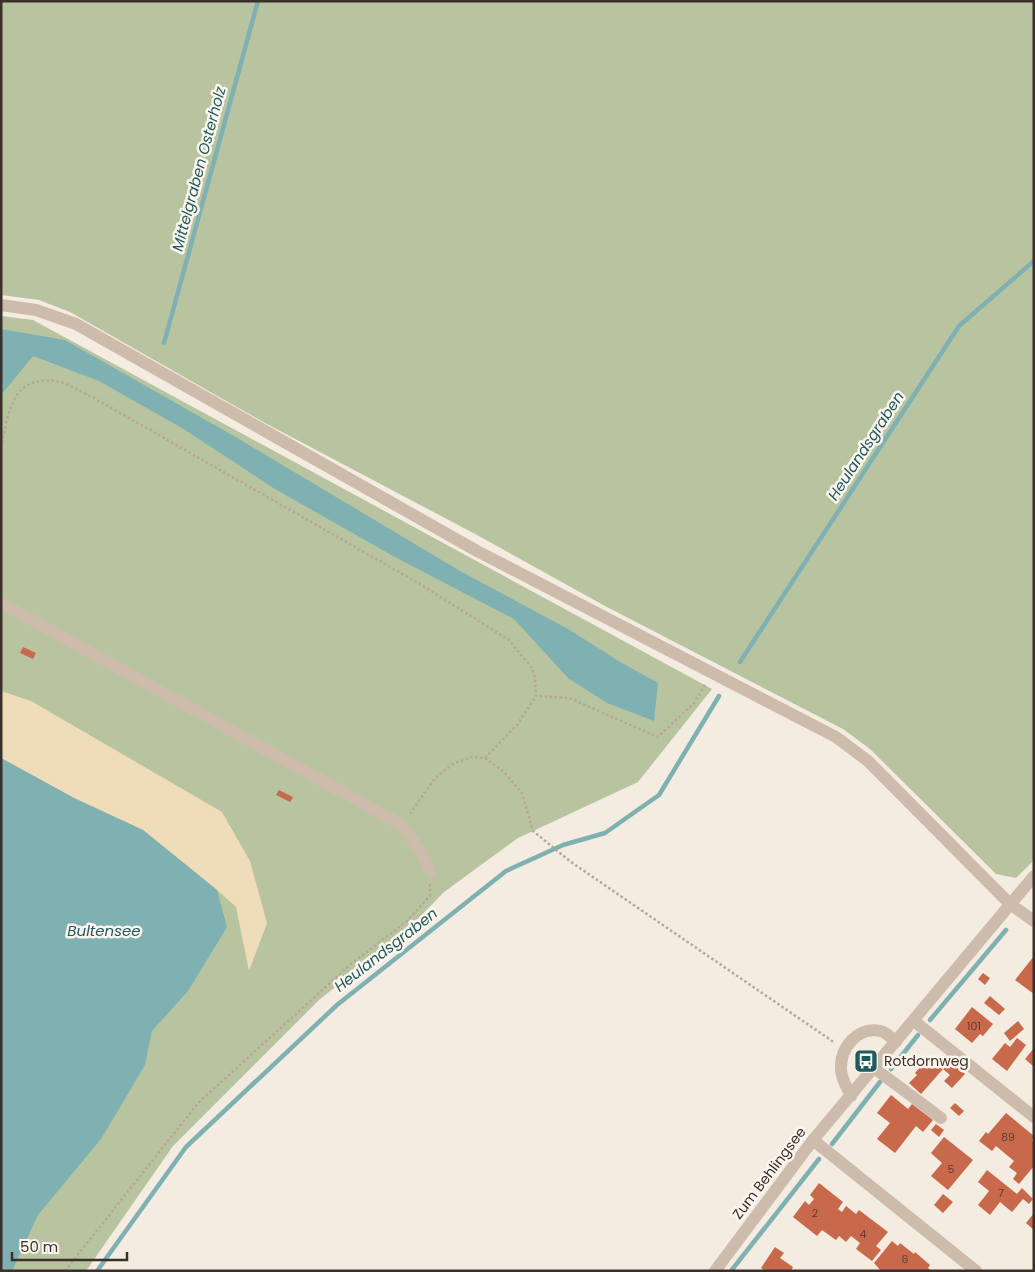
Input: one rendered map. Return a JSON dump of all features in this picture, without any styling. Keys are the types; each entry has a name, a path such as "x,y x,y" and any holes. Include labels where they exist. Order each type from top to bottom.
{"street":[{"path":"1,305 36,310 76,324 477,551 836,737 868,761 1010,904 1034,921"},
{"path":"1,603 402,825 419,849 430,871"},
{"name":"Zum Behlingsee","path":"715,1271 812,1140 851,1096 1034,876"},
{"path":"914,1020 1034,1117"},
{"path":"851,1096 841,1072 841,1062 845,1050 852,1039 867,1029 882,1031 896,1042"},
{"path":"874,1068 941,1118"},
{"path":"812,1140 976,1271"}],"path":[{"path":"1,448 8,417 17,392 30,382 57,382 92,397 420,584 509,640 532,668 535,678 536,696 517,725 485,758"},
{"path":"536,696 569,698 658,736 694,703 712,672"},
{"path":"402,825 435,778 441,773 453,764 471,758 485,758 503,771 522,793 533,831 571,862 845,1050"},
{"path":"66,1271 198,1103 352,964 407,922 430,896 430,871"}],"green space":[{"path":"1,1 1034,1 1034,860 1016,878 996,874 870,749 843,729 605,606 477,535 265,423 70,312 39,300 1,295"},
{"path":"1,316 33,320 712,689 638,782 518,838 444,892 407,930 319,1000 173,1146 86,1271 1,1271"}],"sand":[{"path":"1,691 31,701 222,812 250,861 267,923 249,971 236,907 217,890 143,830 74,798 1,758"}],"water":[{"path":"1,329 65,340 239,439 460,571 568,629 658,683 654,721 607,703 568,678 514,619 393,556 275,489 182,428 99,381 33,356 1,395"},
{"name":"Bultensee","path":"1,758 74,798 143,830 217,890 227,927 188,991 152,1031 145,1065 101,1139 38,1215 12,1271 1,1271"}],"building":[{"path":"23,647 36,653 33,659 20,653"},
{"path":"279,790 293,797 290,802 276,795"},
{"path":"1034,956 1034,994 1015,980"},
{"path":"983,973 990,978 985,985 978,979"},
{"path":"990,996 1005,1009 999,1015 984,1003"},
{"path":"972,1007 993,1024 983,1036 980,1034 972,1043 955,1029"},
{"path":"1018,1021 1024,1029 1010,1041 1004,1033"},
{"path":"1017,1038 1026,1045 1007,1071 992,1059 1005,1043 1010,1047"},
{"path":"1034,1048 1034,1067 1025,1059"},
{"path":"929,1057 943,1069 921,1094 909,1083"},
{"path":"951,1061 965,1074 952,1088 944,1081 950,1075 943,1069"},
{"path":"891,1095 908,1109 912,1104 933,1120 923,1132 916,1126 895,1153 877,1139 890,1123 877,1113"},
{"path":"955,1103 964,1111 959,1116 950,1108"},
{"path":"1006,1113 1034,1136 1032,1141 1034,1142 1034,1166 1019,1184 1013,1179 1017,1173 1009,1167 1014,1161 996,1146 992,1151 979,1141 986,1132 988,1134"},
{"path":"936,1124 944,1130 939,1137 931,1130"},
{"path":"944,1137 973,1160 948,1190 931,1176 942,1163 931,1153"},
{"path":"987,1170 1017,1194 1022,1188 1033,1199 1029,1204 1023,1199 1012,1212 1000,1202 990,1215 978,1205 989,1191 978,1182"},
{"path":"819,1183 843,1202 838,1209 842,1212 846,1206 856,1214 859,1210 888,1232 876,1246 881,1250 872,1261 856,1249 860,1243 851,1236 846,1242 839,1236 836,1240 822,1230 817,1236 793,1217 805,1201 809,1205 814,1199 810,1195"},
{"path":"943,1194 953,1202 943,1213 934,1205"},
{"path":"1034,1213 1034,1230 1026,1223"},
{"path":"892,1241 898,1246 900,1243 914,1254 915,1252 930,1265 928,1268 932,1271 881,1271 874,1263"},
{"path":"775,1247 784,1253 780,1258 793,1267 791,1271 765,1271 761,1268"}],"waterway":[{"name":"Mittelgraben Osterholz","path":"164,343 258,1"},
{"name":"Heulandsgraben","path":"740,662 959,326 1034,261"},
{"name":"Heulandsgraben","path":"97,1271 186,1147 337,1005 506,871 563,845 605,833 659,795 719,696"},
{"path":"930,1020 1006,930"},
{"path":"891,1069 918,1035"},
{"path":"832,1144 880,1082"},
{"path":"731,1271 819,1159"}],"place":[{"name":"Rotdornweg","path":"866,1061"}]}
